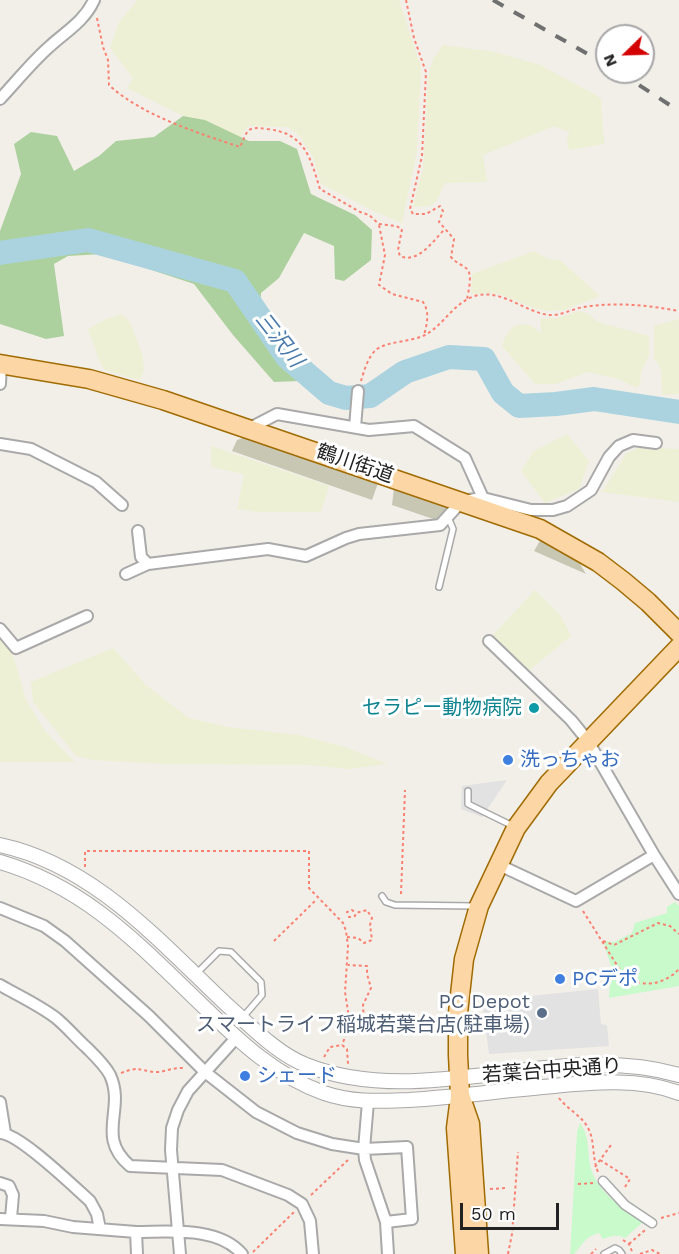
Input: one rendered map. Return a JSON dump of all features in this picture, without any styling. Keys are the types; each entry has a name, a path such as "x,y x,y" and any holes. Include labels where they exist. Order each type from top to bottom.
{"main road":[{"name":"鶴川街道","path":"1,364 89,379 163,400 540,529 598,562 648,602 679,633"},
{"path":"465,1254 456,1128 460,1086 458,1013 464,959 479,906 516,828 549,783 679,647"},
{"path":"460,1086 470,1124 479,1254"}],"street":[{"path":"0,99 49,46 74,28 93,3"},
{"path":"0,384 1,364"},
{"path":"354,427 358,391"},
{"path":"250,428 277,414 369,430 414,426 465,458 483,498"},
{"path":"126,574 148,564 268,549 306,556 359,534 440,525 462,501 483,498 531,510 553,510 567,506 591,490 609,457 619,446 633,440 656,443"},
{"path":"0,444 31,449 96,482 122,505"},
{"path":"138,531 141,557 148,564"},
{"path":"0,629 16,648 87,616"},
{"path":"489,641 571,720 588,741 679,894"},
{"path":"0,845 11,847 56,865 96,887 128,912 242,1019 274,1046 303,1064 362,1081 460,1086"},
{"path":"497,864 576,901 654,855"},
{"path":"0,862 19,867 60,886 98,909 236,1038 281,1073 298,1082 325,1093 368,1102 460,1086"},
{"path":"0,908 44,926 65,941 149,1016 201,1076 256,1112 297,1133 332,1144 364,1149 407,1147 412,1219 386,1222"},
{"path":"0,985 56,1018 101,1062 110,1076 114,1100 112,1138 119,1156 130,1166 172,1166 222,1170 305,1201 310,1221 313,1254"},
{"path":"180,1254 172,1166 172,1128 183,1100 201,1076 236,1038"},
{"name":"若葉台中央通り","path":"460,1086 601,1065 644,1066 679,1076"},
{"name":"若葉台中央通り","path":"460,1086 600,1082 632,1084 679,1093"},
{"path":"0,1102 3,1133 20,1141 90,1201 97,1214 100,1229"},
{"path":"368,1102 365,1160 386,1222 388,1254"},
{"path":"603,1181 617,1197 652,1223"},
{"path":"0,1183 9,1186 13,1195 6,1219 44,1221 73,1227 212,1236 229,1242 242,1254"},
{"path":"136,1232 137,1254"}],"lane":[{"path":"439,587 453,529 448,517"},
{"path":"468,791 468,804 516,828"},
{"path":"382,896 386,902 395,905 479,906"},
{"path":"195,974 219,951 231,952 261,982 262,995 242,1019"},
{"path":"604,1254 615,1248 622,1254"}],"path":[{"path":"406,0 414,38 426,72 422,156 410,209 413,214 426,214 440,206 443,211 439,222 454,239 451,257 470,274 467,300"},
{"path":"93,3 108,60 109,85 131,103 204,135 240,147 245,132 251,129 280,131 296,138 309,155 320,189 369,215 379,224 402,229 398,250 400,256 405,258 421,254 444,230"},
{"path":"379,224 385,255 380,285 392,294 423,302 427,308 424,335"},
{"path":"358,391 371,355 378,349 424,335 434,329 454,308 475,296 500,296 538,313 552,315 583,307 628,304 679,311"},
{"path":"401,894 405,790"},
{"path":"84,870 85,851 309,851 309,888 343,923 347,937 345,992 350,1015 348,1031 342,1045"},
{"path":"274,941 318,898"},
{"path":"576,901 620,970"},
{"path":"339,918 347,914 351,917 368,910 370,913 372,940 364,944 358,938 347,937"},
{"path":"603,941 614,945 658,923 670,926 679,934"},
{"path":"347,965 371,965"},
{"path":"348,1031 364,1025 363,1005 371,992 367,966"},
{"path":"638,982 647,984 661,981 673,976 679,969"},
{"path":"324,1059 330,1047 342,1045"},
{"path":"342,1045 348,1054 348,1066"},
{"path":"110,1076 133,1069 148,1069 154,1072 182,1067 201,1076"},
{"path":"559,1098 586,1125 593,1145 596,1167 603,1181 578,1184"},
{"path":"596,1167 612,1145"},
{"path":"508,1254 512,1234 518,1152"},
{"path":"600,1160 630,1179 617,1197"},
{"path":"251,1254 346,1161"},
{"path":"484,1189 507,1188"},
{"path":"640,1254 652,1250 660,1254"}],"shaded area":[{"path":"137,0 399,0 421,67 417,151 402,223 321,184 313,157 298,134 287,127 248,126 237,143 127,88 133,78 110,48 118,24"},
{"path":"443,45 495,52 540,65 596,95 601,99 604,144 569,150 567,141 569,132 554,126 483,155 487,182 445,183 436,202 429,206 413,207 423,168 428,77 433,59"},
{"path":"534,251 548,259 560,260 599,295 598,297 564,310 548,311 533,308 502,295 471,294 472,274"},
{"path":"579,311 589,314 598,322 649,336 649,355 641,372 638,387 619,379 587,372 556,384 535,384 502,346 505,337 513,327 521,324 530,325 541,333 540,319 557,318"},
{"path":"122,314 130,322 142,354 144,369 138,380 105,370 100,363 88,329 106,319"},
{"path":"679,319 679,394 662,395 661,372 654,359 654,326"},
{"path":"567,434 589,461 579,489 545,503 521,471 534,451"},
{"path":"248,436 378,483 372,500 232,451 237,440"},
{"path":"211,446 329,486 321,512 257,512 237,509 244,474 211,467"},
{"path":"640,447 679,449 679,502 602,492 626,454"},
{"path":"394,488 448,508 439,521 392,505"},
{"path":"541,539 579,562 586,574 534,551"},
{"path":"535,590 561,616 571,636 525,674 493,635"},
{"path":"0,636 13,655 26,700 45,731 75,762 0,762"},
{"path":"113,648 146,685 189,718 228,727 299,735 345,747 387,764 348,769 311,765 163,764 93,760 76,756 33,702 31,682"},
{"path":"507,780 482,817 461,809 462,786"},
{"name":"PC Depot スマートライフ稲城若葉台店(駐車場)","path":"598,989 601,1024 607,1025 609,1046 489,1054 482,1001"}],"green space":[{"path":"183,116 205,120 249,141 280,141 297,149 311,194 355,215 372,230 371,260 344,281 335,279 334,246 304,233 279,278 261,293 260,332 300,381 274,382 233,335 194,284 103,254 68,256 54,264 64,336 46,339 0,324 0,231 21,174 14,144 31,132 57,136 74,171 99,156 116,141 154,137"},
{"path":"675,902 679,906 679,986 609,998 611,966 603,941 614,942 632,933 635,923 667,913 667,907"},
{"path":"580,1123 588,1143 590,1164 597,1182 610,1198 643,1222 625,1238 614,1236 603,1239 599,1233 595,1234 585,1241 574,1254 570,1254 577,1132"}],"waterway":[{"name":"三沢川","path":"0,253 88,240 235,281 287,357 329,393 346,398 370,396 405,372 449,357 484,359 503,393 519,406 594,399 679,412"}],"railway":[{"path":"493,0 595,58"},
{"path":"637,84 679,111"}],"place":[{"name":"セラピー動物病院","path":"534,708"},
{"name":"洗っちゃお","path":"508,760"},
{"name":"PCデポ","path":"560,979"},
{"name":"PC Depot スマートライフ稲城若葉台店(駐車場)","path":"542,1013"},
{"name":"シェード","path":"245,1076"}]}
